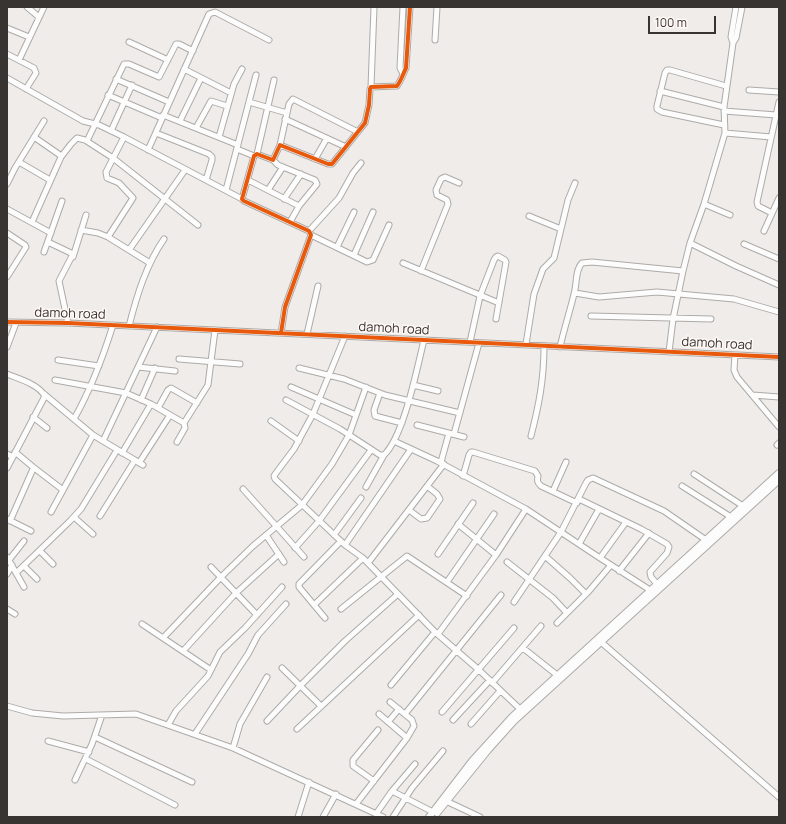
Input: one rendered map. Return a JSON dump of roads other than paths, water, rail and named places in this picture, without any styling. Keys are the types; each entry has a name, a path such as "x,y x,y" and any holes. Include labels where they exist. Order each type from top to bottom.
{"main road":[{"path":"432,815 481,751 520,709 779,473"},
{"path":"432,815 446,801 510,726 779,480"}],"street":[{"path":"27,7 39,17"},
{"path":"19,60 44,7"},
{"path":"280,145 328,164 332,164 365,123 369,109 371,87 374,7"},
{"path":"403,7 400,68 403,74"},
{"path":"371,87 397,86 406,68 410,7"},
{"path":"435,40 437,7"},
{"path":"733,43 731,37 736,7"},
{"path":"670,352 673,319 690,243 704,204 725,133 724,109 726,86 733,43 736,38 742,7"},
{"path":"148,150 209,14 215,12 269,40"},
{"path":"7,28 29,37"},
{"path":"129,42 168,60"},
{"path":"87,141 122,65 126,63 159,77 176,44 193,51"},
{"path":"7,54 36,70 36,73 26,89"},
{"path":"184,69 231,93"},
{"path":"219,137 234,84 242,69"},
{"path":"724,125 659,111 656,106 667,70 726,86"},
{"path":"226,190 256,75"},
{"path":"180,121 201,78"},
{"path":"116,79 169,102"},
{"path":"242,199 268,107 274,80"},
{"path":"8,81 26,89 83,121 95,124 124,137 226,190 244,201 290,222 367,262 373,260 389,225"},
{"path":"111,131 132,85"},
{"path":"749,90 779,92"},
{"path":"660,91 724,109 776,115"},
{"path":"108,95 219,137 237,147 255,155 273,160 284,167 315,180 317,184 316,186 299,206 290,222"},
{"path":"273,160 280,145 286,116 291,101 296,100 358,132"},
{"path":"196,128 211,101 227,106"},
{"path":"249,102 268,107 346,147"},
{"path":"772,213 758,206 756,202 779,102"},
{"path":"7,182 44,121"},
{"path":"156,133 209,154 212,157 212,160 206,180"},
{"path":"725,133 771,137"},
{"path":"34,137 61,157"},
{"path":"108,237 132,202 133,198 122,186 107,178 106,175 106,172 124,137"},
{"path":"32,222 61,157 71,144 78,138 87,141 113,158 164,200 198,225"},
{"path":"315,159 327,138"},
{"path":"19,162 50,180"},
{"path":"281,333 285,307 310,233 339,198 353,173 361,163"},
{"path":"268,190 284,167"},
{"path":"129,250 185,170"},
{"path":"284,199 301,174"},
{"path":"422,271 448,204 447,200 437,195 436,190 441,180 445,177 459,183"},
{"path":"248,180 299,206"},
{"path":"526,344 534,294 543,269 554,258 568,200 575,183"},
{"path":"764,231 779,198"},
{"path":"44,252 62,201"},
{"path":"704,204 730,215"},
{"path":"7,210 51,233"},
{"path":"337,247 354,212"},
{"path":"354,255 373,212"},
{"path":"70,266 86,215"},
{"path":"529,216 561,229"},
{"path":"81,230 108,237 150,263"},
{"path":"7,233 26,247 7,277"},
{"path":"129,326 137,295 153,256 164,239"},
{"path":"48,242 73,254"},
{"path":"690,243 779,285"},
{"path":"744,244 779,259"},
{"path":"68,323 59,282 73,254"},
{"path":"470,342 480,296 494,260 498,256 505,260 506,265 496,319"},
{"path":"560,347 565,323 575,293 580,265 585,262 683,271"},
{"path":"403,264 499,303"},
{"path":"307,334 318,286"},
{"path":"575,293 599,297 657,292 734,299 779,312"},
{"path":"590,316 711,319"},
{"name":"damoh road","path":"7,322 113,325 779,357"},
{"path":"7,347 16,322"},
{"path":"74,419 84,402 99,366 113,325"},
{"path":"103,441 157,327"},
{"path":"177,442 185,428 184,423 208,385 215,330"},
{"path":"345,336 313,414 299,441 274,476 275,479 334,535 363,558 437,633 520,709"},
{"path":"366,487 384,455 394,441 402,423 424,340"},
{"path":"368,563 427,486 442,463 451,434 460,413 479,343"},
{"path":"531,436 540,399 544,346"},
{"path":"735,355 734,365 736,374 779,427"},
{"path":"179,359 240,364"},
{"path":"58,360 99,366"},
{"path":"138,366 175,371"},
{"path":"142,400 155,368"},
{"path":"299,368 329,375 408,401 460,413"},
{"path":"7,374 27,382 44,393 93,435 139,463"},
{"path":"55,380 126,393 151,404 184,423"},
{"path":"413,385 438,391"},
{"path":"291,387 356,414"},
{"path":"163,638 221,577 266,535 302,505 332,464 349,435 366,387"},
{"path":"158,408 168,390 171,388 197,403"},
{"path":"7,468 44,398 44,393"},
{"path":"380,393 374,410 375,416 402,423"},
{"path":"753,395 779,397"},
{"path":"286,400 349,435 371,450 382,456 384,455"},
{"path":"16,573 74,517 151,404"},
{"path":"100,516 139,463 170,415"},
{"path":"33,417 47,428"},
{"path":"272,421 299,441"},
{"path":"417,425 464,437"},
{"path":"51,512 93,435"},
{"path":"394,441 442,463 463,476 526,509 650,590"},
{"path":"325,618 298,584 343,543 411,449"},
{"path":"295,548 319,521 371,450"},
{"path":"463,476 469,455 473,452 535,471 538,476 538,483 553,491 599,509 649,533 667,544 669,547 666,553 650,572 651,577 657,584"},
{"path":"7,454 14,454 63,490"},
{"path":"553,491 566,462"},
{"path":"31,531 9,520 33,471 33,467"},
{"path":"694,474 743,506"},
{"path":"514,602 561,532 588,480 593,478 664,511 706,540"},
{"path":"409,510 421,519 427,518 440,499 437,494 427,486"},
{"path":"682,486 731,517"},
{"path":"242,489 304,557"},
{"path":"334,535 361,498"},
{"path":"438,554 473,503"},
{"path":"391,685 437,633 467,596 526,509"},
{"path":"579,544 599,509"},
{"path":"448,582 494,514"},
{"path":"74,517 93,534"},
{"path":"600,558 626,522"},
{"path":"458,524 496,555"},
{"path":"619,571 649,533"},
{"path":"266,535 284,562"},
{"path":"7,574 9,561 24,541"},
{"path":"40,550 53,564"},
{"path":"182,651 236,593 279,554"},
{"path":"342,609 407,556 467,596"},
{"path":"545,556 586,594"},
{"path":"314,605 363,558"},
{"path":"9,561 24,587"},
{"path":"507,562 522,572 567,613"},
{"path":"557,623 586,594 611,565"},
{"path":"24,566 37,579"},
{"path":"211,567 257,615"},
{"path":"168,725 176,711 211,670 223,649 282,587"},
{"path":"267,720 345,641 398,594"},
{"path":"405,714 501,595"},
{"path":"195,734 248,654 258,635 286,604"},
{"path":"7,609 15,614"},
{"path":"297,729 419,615"},
{"path":"142,624 211,670"},
{"path":"454,720 523,648 541,626"},
{"path":"442,712 514,628"},
{"path":"601,642 779,798"},
{"path":"523,648 557,675"},
{"path":"282,668 321,706"},
{"path":"233,748 240,724 267,677"},
{"path":"471,724 500,691"},
{"path":"356,804 407,738 414,726 412,720 390,702"},
{"path":"7,706 32,713 63,716 136,714 233,748 336,794 383,817"},
{"path":"388,722 399,709"},
{"path":"379,714 407,738"},
{"path":"75,780 89,752 102,715"},
{"path":"374,781 353,766 352,763 378,730"},
{"path":"95,737 192,782"},
{"path":"48,741 89,752"},
{"path":"393,817 443,751"},
{"path":"86,759 175,805"},
{"path":"376,814 392,791 415,764"},
{"path":"298,817 309,782"},
{"path":"392,791 406,798 432,815"},
{"path":"323,817 336,794"},
{"path":"446,801 480,817"}]}
